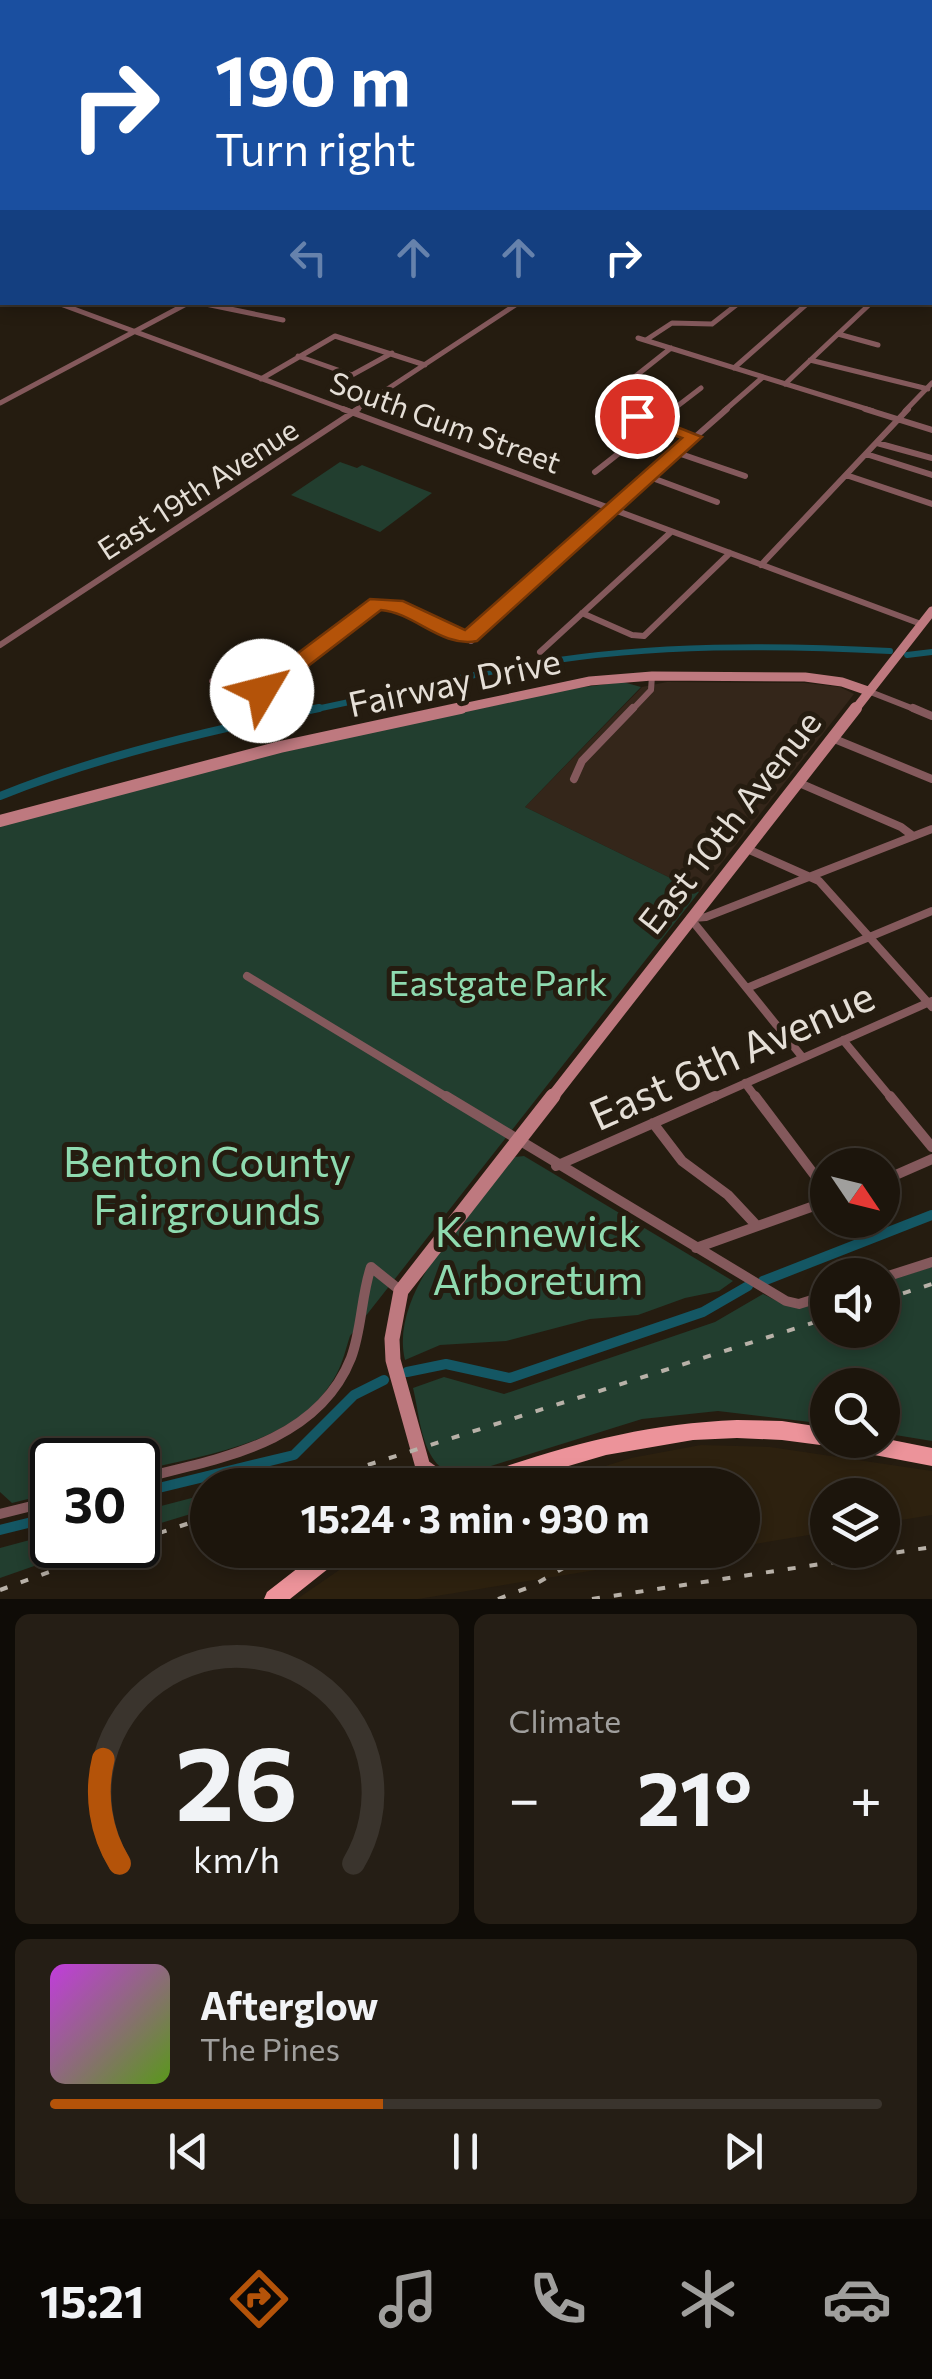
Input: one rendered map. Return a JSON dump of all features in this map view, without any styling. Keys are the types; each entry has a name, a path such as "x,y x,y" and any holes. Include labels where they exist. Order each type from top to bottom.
{"main road":[{"path":"528,1468 649,1434 718,1427 810,1434"},
{"path":"900,1451 932,1457"},
{"path":"277,1597 313,1568"}],"street":[{"name":"South Gum Street","path":"63,305 927,626"},
{"path":"0,403 187,305"},
{"path":"208,305 284,320"},
{"name":"East 19th Avenue","path":"0,645 515,305"},
{"path":"646,340 676,322 712,324 736,305"},
{"path":"734,368 806,305"},
{"path":"785,384 869,305"},
{"path":"838,334 878,345"},
{"path":"261,379 335,336 424,365"},
{"path":"638,338 932,430"},
{"path":"671,348 619,390 620,399 654,424 693,437"},
{"path":"298,356 356,375 392,354"},
{"path":"810,360 931,387"},
{"path":"212,681 222,678 254,692 266,690 377,603 396,605 470,639 647,476 763,377"},
{"path":"760,564 931,387"},
{"path":"595,472 700,388"},
{"path":"877,443 932,458"},
{"path":"675,452 745,476"},
{"path":"866,454 932,475"},
{"path":"846,475 932,504"},
{"path":"647,476 717,502"},
{"path":"540,652 671,532"},
{"path":"582,613 640,637 648,634 730,553"},
{"name":"East 10th Avenue","path":"423,1468 393,1360 392,1339 401,1291 868,691 927,626 932,611"},
{"path":"574,779 582,761 651,690 652,676"},
{"name":"Fairway Drive","path":"0,821 280,747 556,686 652,676 820,678 868,691"},
{"path":"868,691 932,716"},
{"path":"832,738 932,779"},
{"path":"797,782 901,827 913,836"},
{"path":"690,918 706,917 931,831"},
{"path":"745,848 810,876 931,1003"},
{"path":"747,988 932,911"},
{"path":"690,918 802,1058"},
{"path":"247,976 516,1142 790,1304 810,1299"},
{"name":"East 6th Avenue","path":"556,1166 931,1003"},
{"path":"843,1040 932,1147"},
{"path":"745,1083 810,1168"},
{"path":"653,1123 682,1161 728,1195 757,1226"},
{"path":"900,1173 932,1159"},
{"path":"696,1248 810,1207"},
{"path":"900,1272 932,1262"},
{"path":"160,1473 243,1451 294,1427 314,1412 352,1356 360,1298 371,1267 401,1291"},
{"path":"422,1464 427,1468"},
{"path":"0,1514 30,1506"}],"shaded area":[{"path":"667,682 805,683 840,687 854,694 699,892 525,807 642,687"},
{"path":"701,1445 770,1447 810,1453 810,1458 844,1458 932,1471 932,1515 900,1520 900,1478 810,1478 810,1535 760,1543 760,1468 599,1468"},
{"path":"342,1568 608,1568 418,1599 297,1599"}],"green space":[{"path":"340,462 357,468 362,465 432,493 380,532 291,495"},
{"name":"Benton County Fairgrounds","path":"623,682 641,687 525,807 699,892 350,1336 337,1373 321,1397 300,1416 250,1442 160,1466 160,1438 30,1438 30,1498 12,1503 0,1492 0,824 270,754 569,689"},
{"name":"Kennewick Arboretum","path":"524,1156 733,1281 719,1291 638,1315 590,1319 506,1341 440,1345 405,1360 403,1333 409,1306 422,1279 458,1226 515,1157"},
{"path":"932,1267 932,1441 900,1436 900,1368 810,1368 810,1422 718,1411 642,1419 485,1468 443,1468 425,1441 413,1388 444,1377 504,1394 715,1322 763,1294 787,1306 810,1303 810,1348 900,1348 900,1277"},
{"path":"190,1498 190,1514 160,1523 160,1506"},
{"path":"30,1540 30,1567 0,1578 0,1548"}],"waterway":[{"path":"307,711 510,668 626,652 758,647 890,651"},
{"path":"907,655 932,652"},
{"path":"0,796 158,745 319,708"},
{"path":"763,1281 932,1215"},
{"path":"407,1372 446,1364 510,1378 703,1312 748,1286"},
{"path":"160,1488 294,1455 354,1395 384,1380"},
{"path":"0,1530 30,1522"}],"railway":[{"path":"900,1294 932,1284"},
{"path":"358,1468 810,1324"},
{"path":"160,1533 190,1523"},
{"path":"592,1599 932,1547"},
{"path":"0,1590 60,1568"},
{"path":"498,1599 564,1568"}],"route":[{"path":"262,691 377,603 396,605 460,637 470,636 693,437 637,416"}],"park label":[{"name":"Eastgate Park","path":"498,981"}]}
